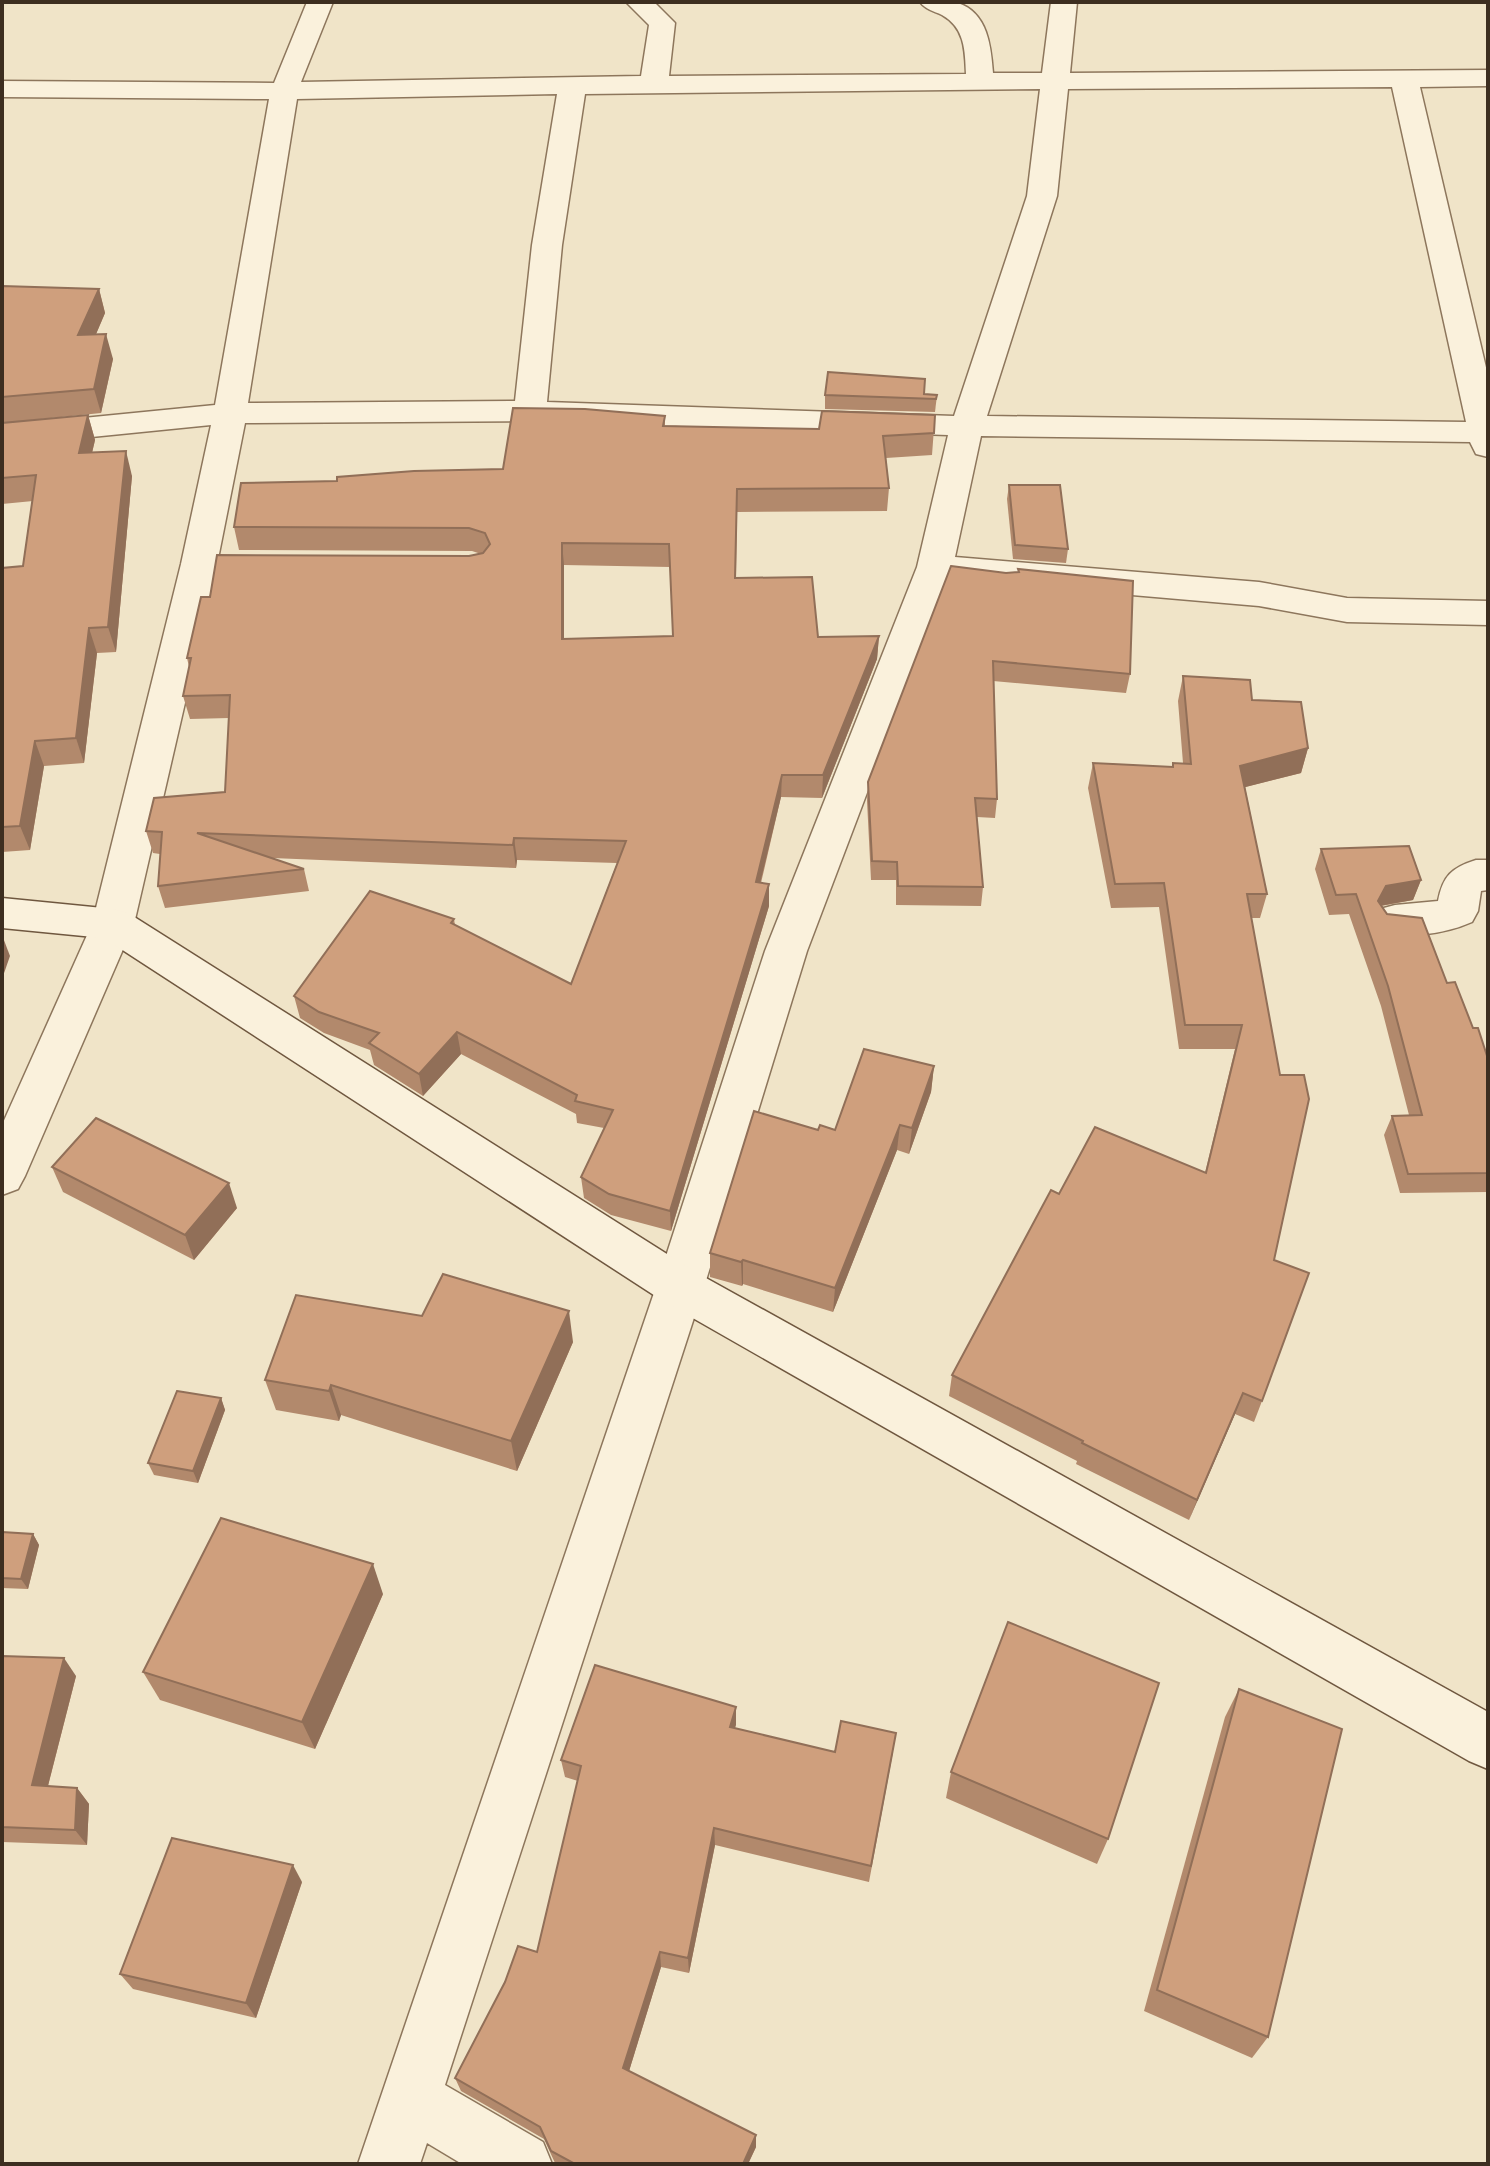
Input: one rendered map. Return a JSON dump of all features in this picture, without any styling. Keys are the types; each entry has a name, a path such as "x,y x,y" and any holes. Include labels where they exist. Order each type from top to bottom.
{"street":[{"path":"2,1176 113,924 214,564 230,413 284,91 320,2"},
{"path":"639,2 662,23 654,84"},
{"path":"933,2 959,12 971,23 977,37 980,82"},
{"path":"389,2164 680,1287 786,951 935,567 967,426 1042,196 1064,2"},
{"path":"2,89 284,91 654,84 1488,78"},
{"path":"2,436 230,413 530,411 967,426 1486,437 1404,79"},
{"path":"530,411 547,245 572,86"},
{"path":"935,567 1259,594 1347,610 1488,613"},
{"path":"1395,920 1446,916 1457,911 1462,883 1476,875 1488,875"},
{"path":"2,913 113,924 680,1287 1488,1742"},
{"path":"412,2100 521,2164"}],"building":[{"path":"2,286 99,289 78,335 106,334 94,389 2,397"},
{"path":"828,372 925,379 924,394 937,395 936,399 825,395"},
{"path":"513,408 585,409 665,416 663,426 819,429 822,411 935,415 934,433 883,436 889,488 737,489 735,578 812,577 818,637 879,636 823,775 782,775 756,882 769,884 670,1211 609,1194 581,1177 613,1110 575,1101 577,1095 457,1032 419,1074 369,1043 379,1033 319,1012 294,996 370,891 454,919 451,923 571,984 626,841 514,838 513,845 197,833 304,869 158,886 162,832 146,831 154,798 225,792 230,695 183,696 191,658 187,658 201,597 210,597 217,555 469,556 483,553 490,544 485,533 469,528 234,527 241,483 337,481 337,477 414,471 503,469","holes":["562,543 669,544 673,636 562,639"]},
{"path":"88,415 79,453 126,451 108,627 89,628 76,738 35,741 20,826 2,827 2,568 23,566 36,475 2,478 2,423"},
{"path":"1009,485 1060,485 1068,549 1015,545"},
{"path":"951,566 1006,573 1019,572 1018,569 1133,581 1130,674 993,661 997,799 975,798 983,887 898,886 897,862 872,861 868,782"},
{"path":"1183,676 1250,680 1252,700 1301,702 1308,748 1240,766 1267,894 1247,894 1280,1075 1304,1075 1309,1099 1274,1260 1309,1273 1262,1401 1243,1393 1197,1500 952,1375 1051,1190 1059,1194 1095,1127 1206,1173 1242,1025 1185,1025 1164,883 1115,884 1093,763 1173,767 1173,763 1191,764"},
{"path":"1409,846 1421,880 1386,886 1378,901 1387,914 1422,918 1447,983 1455,982 1473,1028 1478,1028 1488,1059 1488,1173 1408,1174 1392,1116 1422,1115 1388,986 1356,894 1336,895 1321,849"},
{"path":"864,1049 934,1066 912,1128 900,1125 835,1288 710,1253 754,1111 818,1130 820,1125 835,1130"},
{"path":"96,1118 229,1183 185,1235 52,1167"},
{"path":"443,1274 569,1311 511,1441 331,1385 329,1391 265,1380 296,1295 422,1316"},
{"path":"177,1391 221,1398 193,1471 148,1463"},
{"path":"221,1518 373,1564 302,1722 143,1672"},
{"path":"2,1532 33,1534 21,1579 2,1578"},
{"path":"1008,1622 1159,1683 1108,1839 951,1772"},
{"path":"2,1656 64,1658 32,1785 77,1788 75,1830 2,1827"},
{"path":"595,1665 736,1707 730,1727 835,1752 841,1721 896,1733 871,1866 714,1828 688,1958 660,1952 623,2068 756,2135 743,2164 575,2164 551,2151 540,2127 455,2078 505,1982 518,1946 537,1952 581,1766 561,1760"},
{"path":"1239,1689 1342,1729 1268,2037 1157,1990"},
{"path":"172,1838 293,1865 246,2003 120,1974"}]}
